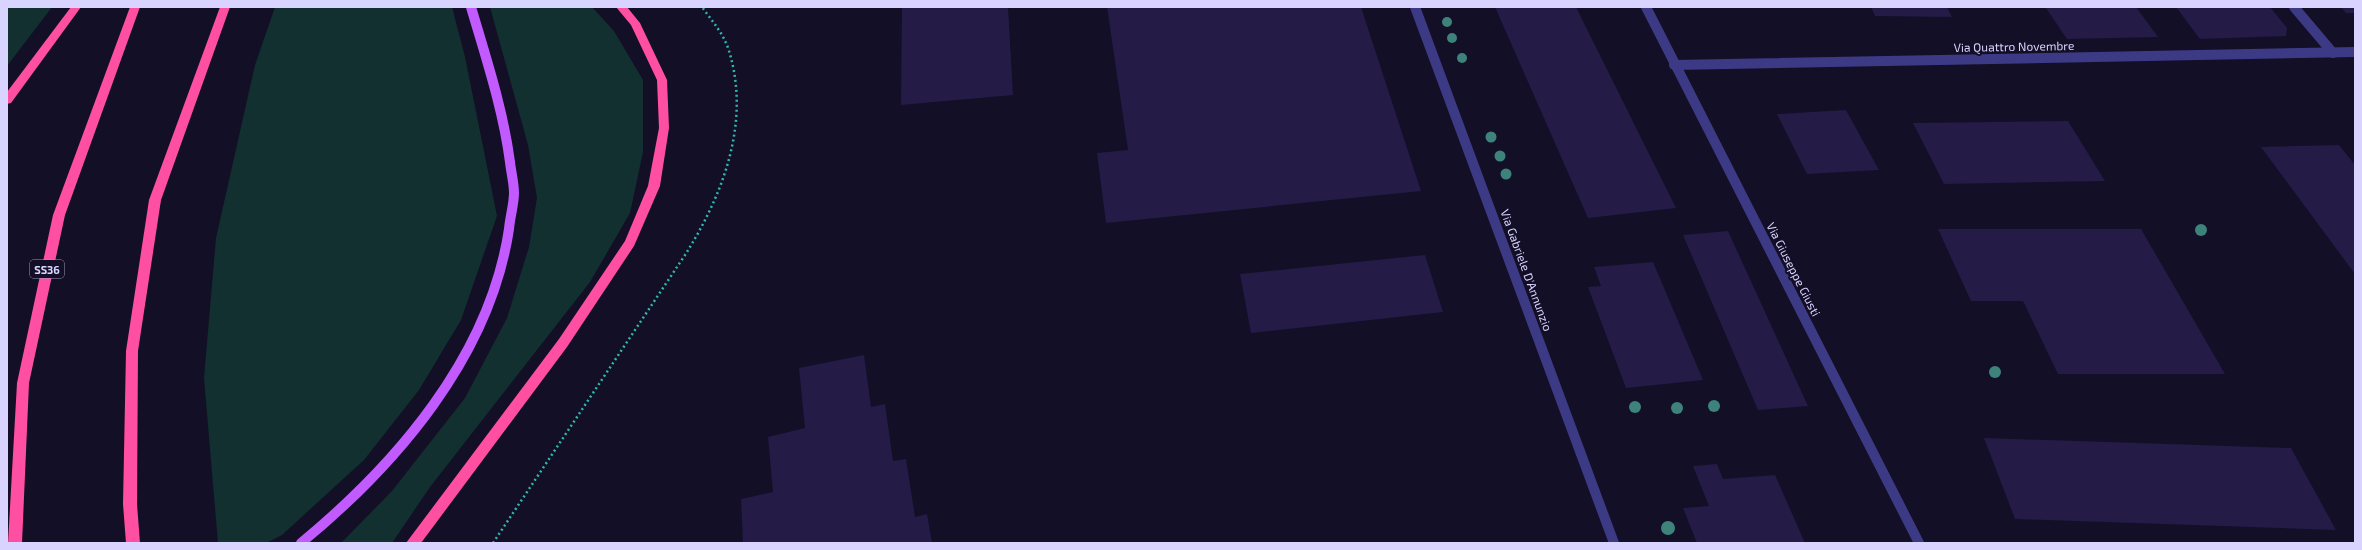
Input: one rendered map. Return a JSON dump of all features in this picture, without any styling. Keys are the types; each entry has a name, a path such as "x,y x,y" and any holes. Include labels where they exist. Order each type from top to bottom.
{"highway":[{"path":"7,100 11,90 76,7"},
{"name":"SS36","path":"16,543 23,383 58,223 134,7"},
{"path":"133,543 130,504 132,351 154,200 225,7"},
{"path":"413,543 563,343 630,243 654,186 664,128 662,80 635,22 621,7"}],"main road":[{"path":"301,543 330,519 402,446 446,386 477,331 504,261 514,193 505,124 470,7"}],"street":[{"name":"Via Gabriele D'Annunzio","path":"1415,7 1614,543"},
{"name":"Via Giuseppe Giusti","path":"1646,7 1674,65 1919,543"},
{"path":"2294,7 2333,52"},
{"name":"Via Quattro Novembre","path":"1674,65 2355,52"}],"path":[{"path":"493,543 685,255 714,206 730,160 737,107 734,69 724,39 721,32 702,7"}],"green space":[{"path":"7,7 52,7 7,66"},
{"path":"275,7 452,7 465,57 497,216 461,320 419,390 364,460 282,535 266,543 218,543 204,378 216,238 255,65"},
{"path":"490,7 592,7 614,31 643,80 643,152 630,213 590,282 430,487 392,543 341,543 392,491 465,398 507,318 529,247 537,198 528,145"}],"building":[{"path":"902,7 1008,7 1013,95 901,105"},
{"path":"1107,7 1361,7 1421,191 1106,223 1097,153 1128,150"},
{"path":"1495,7 1576,7 1676,208 1588,218"},
{"path":"1871,7 1947,7 1952,17 1875,16"},
{"path":"2136,7 2158,37 2067,39 2046,8"},
{"path":"2176,7 2270,7 2287,28 2286,36 2200,39"},
{"path":"2341,7 2355,7 2355,13 2346,13"},
{"path":"1846,110 1879,170 1807,174 1777,114"},
{"path":"2068,121 2105,181 1944,184 1913,123"},
{"path":"2339,145 2355,165 2355,274 2261,147"},
{"path":"1938,229 2141,229 2225,374 2058,374 2023,301 1971,301"},
{"path":"1728,231 1808,406 1758,410 1683,235"},
{"path":"1425,255 1443,312 1251,333 1240,274"},
{"path":"1653,262 1703,380 1626,388 1588,287 1601,286 1594,267"},
{"path":"864,355 871,407 885,404 893,461 906,459 915,517 927,514 932,543 743,543 741,499 773,492 768,437 805,428 799,368"},
{"path":"1984,438 2291,448 2336,530 2015,519"},
{"path":"1717,464 1723,479 1775,475 1805,543 1697,543 1683,508 1709,506 1693,466"}]}
